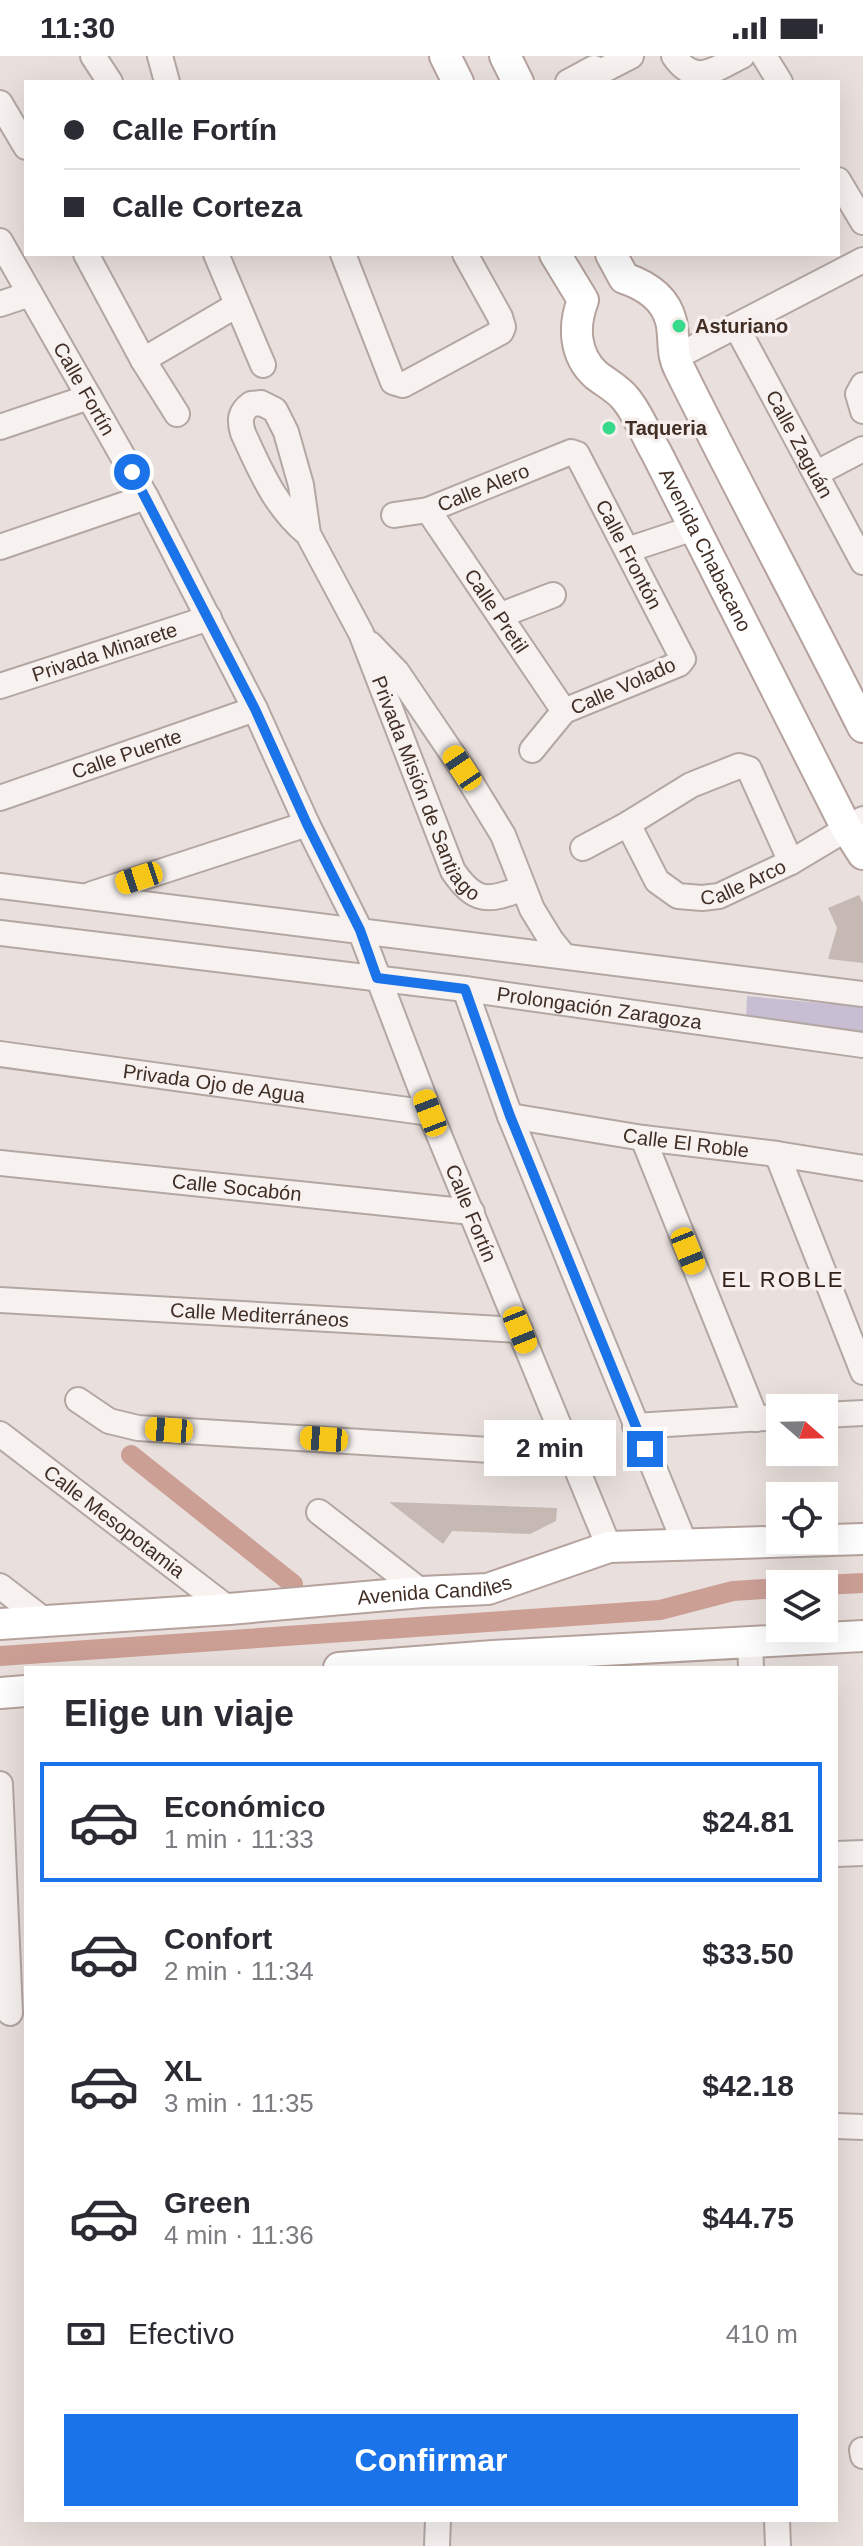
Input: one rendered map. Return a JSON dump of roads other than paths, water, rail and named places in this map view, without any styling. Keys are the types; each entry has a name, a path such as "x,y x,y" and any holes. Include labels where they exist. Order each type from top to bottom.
{"main road":[{"path":"445,56 457,80"},
{"path":"505,56 517,80"},
{"path":"556,256 583,300 605,284 617,266 648,287 664,306 671,320 674,358 863,727"},
{"name":"Avenida Chabacano","path":"583,300 576,319 576,338 582,356 588,367 625,397 855,824 863,854"},
{"name":"Avenida Candiles","path":"0,1624 488,1589 609,1547 863,1539"},
{"path":"382,1666 751,1656 863,1636"},
{"path":"0,1693 24,1691"}],"street":[{"path":"93,56 109,80"},
{"path":"160,56 166,80"},
{"path":"572,80 631,56"},
{"path":"674,56 686,71 700,75 742,56"},
{"path":"764,56 779,80"},
{"path":"0,103 24,144"},
{"path":"840,183 863,222"},
{"name":"Calle Fortín","path":"0,241 146,497 255,709 360,930 430,1113 609,1547"},
{"path":"87,256 143,360 177,414"},
{"path":"217,256 263,365"},
{"path":"344,256 393,382 406,385 498,335 503,327 466,256"},
{"path":"674,358 863,260"},
{"path":"0,304 30,294"},
{"path":"143,360 237,305"},
{"name":"Calle Zaguán","path":"736,326 863,562"},
{"path":"0,427 89,397"},
{"name":"Privada Misión de Santiago","path":"308,534 290,519 267,484 243,433 241,415 251,404 261,403 275,410 286,432 301,485 308,534 361,633 453,871 466,890 475,895 502,896 523,888"},
{"path":"817,473 863,449"},
{"name":"Calle Alero","path":"394,515 428,510 571,452"},
{"name":"Calle Frontón","path":"571,452 577,454 683,659"},
{"path":"0,547 146,497"},
{"name":"Calle Pretil","path":"428,510 564,711"},
{"path":"627,550 694,528"},
{"path":"501,615 553,595"},
{"name":"Privada Minarete","path":"0,686 209,618"},
{"name":"Privada Misión de Santiago","path":"361,633 397,672 462,768 503,835 523,888 551,940 564,956"},
{"name":"Calle Volado","path":"532,750 564,711 679,664 683,659"},
{"name":"Calle Puente","path":"0,798 255,709"},
{"path":"583,848 691,785 739,766 749,769 791,862"},
{"path":"83,896 307,824"},
{"name":"Calle Arco","path":"628,824 657,881 678,896 702,898 719,896 791,862 855,824"},
{"path":"0,886 863,994"},
{"name":"Prolongación Zaragoza","path":"0,933 465,989 863,1045"},
{"path":"465,989 510,1116 685,1544"},
{"name":"Privada Ojo de Agua","path":"0,1054 430,1113"},
{"name":"Calle El Roble","path":"510,1116 863,1168"},
{"path":"643,1138 766,1414"},
{"path":"777,1154 863,1372"},
{"name":"Calle Socabón","path":"0,1163 472,1212"},
{"name":"Calle Mediterráneos","path":"0,1300 520,1330"},
{"path":"78,1400 109,1421 138,1428 571,1455"},
{"path":"838,1414 863,1413"},
{"path":"635,1426 766,1418"},
{"name":"Calle Mesopotamia","path":"0,1434 229,1609"},
{"path":"319,1512 422,1592"},
{"path":"0,1586 44,1620"},
{"path":"0,1784 10,2013"},
{"path":"838,1854 863,1853"},
{"path":"838,2126 863,2127"},
{"path":"437,2546 438,2522"},
{"path":"777,2522 778,2546"}],"waterway":[{"path":"131,1455 293,1584"},
{"path":"838,1584 863,1583"},
{"path":"0,1656 660,1610 733,1591 766,1589"}],"place":[{"name":"Asturiano","path":"679,326"},
{"name":"Taqueria","path":"609,428"}],"district":[{"name":"EL ROBLE","path":"783,1279"}]}
